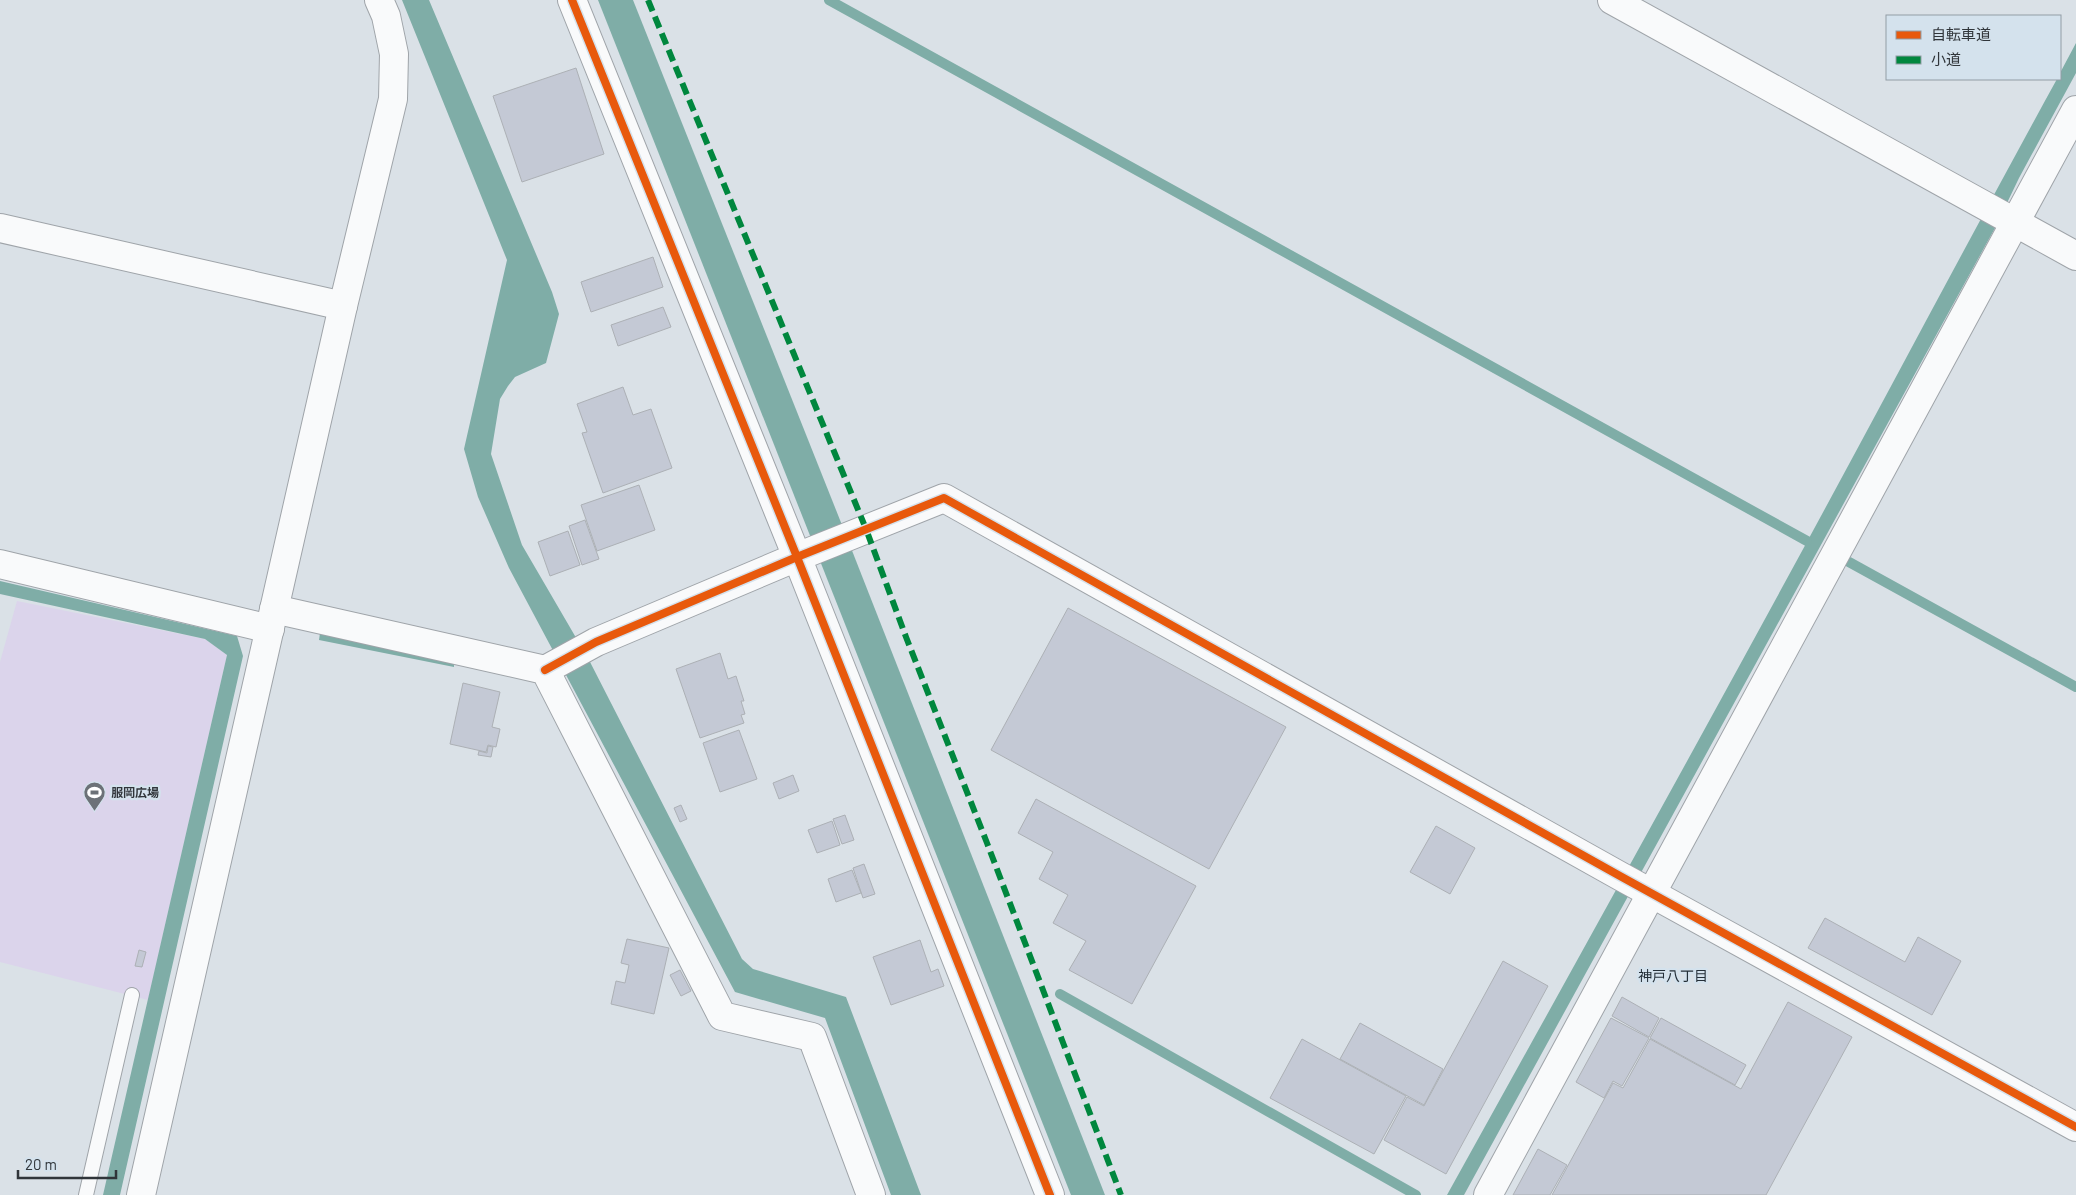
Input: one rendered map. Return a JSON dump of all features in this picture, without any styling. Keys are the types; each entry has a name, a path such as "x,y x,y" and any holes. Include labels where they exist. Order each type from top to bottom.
{"street":[{"path":"141,1195 343,306 392,99 394,54 386,16 378,0"},
{"path":"572,0 803,554 1050,1195"},
{"path":"1612,0 2076,256"},
{"path":"1488,1195 1637,885 2001,215 2076,110"},
{"path":"0,228 343,306"},
{"path":"0,564 272,619 550,668 584,648 803,554 944,498 1637,885 2076,1127"},
{"path":"550,668 722,1016 812,1037 871,1195"}],"lane":[{"path":"86,1195 132,995"}],"shaded area":[{"path":"402,0 429,0 552,292 559,314 546,363 515,377 500,399 491,454 522,545 589,660 742,959 753,969 846,997 921,1195 891,1195 825,1018 735,992 509,568 478,497 464,449 507,260"},
{"path":"598,0 633,0 1105,1195 1071,1195"},
{"path":"2076,43 2076,73 2019,178 1995,228 1464,1195 1447,1195 1839,483 2056,80 2061,80 2061,71"},
{"path":"0,581 237,636 243,656 120,1195 103,1195 227,655 205,639 0,594"},
{"name":"服岡広場","path":"17,601 205,639 227,655 148,1000 0,962 0,662"},
{"path":"320,633 454,661 454,667 319,640"}],"building":[{"path":"576,68 604,154 522,182 493,96"},
{"path":"653,257 663,287 591,312 581,282"},
{"path":"663,307 671,327 618,346 611,325"},
{"path":"623,387 633,415 651,409 672,468 603,493 582,433 587,432 577,404"},
{"path":"639,485 655,530 597,551 581,505"},
{"path":"585,520 599,559 582,565 569,526"},
{"path":"568,531 580,565 550,576 538,542"},
{"path":"1068,608 1286,727 1209,869 991,750"},
{"path":"720,653 728,679 736,676 744,701 741,701 745,714 741,715 744,723 700,738 676,669"},
{"path":"463,683 500,692 492,727 500,729 496,747 488,745 486,752 450,744"},
{"path":"739,730 757,779 720,792 703,743"},
{"path":"488,746 493,747 491,757 478,755 479,751 487,753"},
{"path":"793,775 799,791 779,799 773,783"},
{"path":"1036,799 1196,886 1132,1004 1069,970 1086,941 1053,923 1068,895 1039,879 1053,852 1018,833"},
{"path":"681,805 687,819 680,822 674,808"},
{"path":"845,815 854,840 842,844 833,819"},
{"path":"832,821 840,845 817,853 808,830"},
{"path":"1436,826 1475,848 1450,894 1410,872"},
{"path":"864,864 875,894 863,898 853,868"},
{"path":"852,870 861,893 836,902 828,879"},
{"path":"1825,918 1905,962 1918,937 1961,961 1932,1015 1808,948"},
{"path":"627,939 669,948 654,1014 611,1004 616,981 625,983 629,965 621,963"},
{"path":"920,940 931,972 938,969 944,986 891,1005 873,957"},
{"path":"139,950 146,952 142,967 135,966"},
{"path":"1503,961 1548,986 1446,1174 1384,1140 1407,1097 1424,1106"},
{"path":"680,970 691,991 681,996 670,975"},
{"path":"1622,997 1659,1018 1649,1037 1612,1016"},
{"path":"1788,1002 1852,1037 1766,1195 1552,1195 1613,1083 1623,1088 1650,1039 1741,1089"},
{"path":"1611,1018 1649,1038 1622,1086 1613,1081 1604,1098 1576,1082"},
{"path":"1661,1018 1746,1065 1735,1085 1650,1038"},
{"path":"1360,1023 1443,1069 1424,1105 1340,1059"},
{"path":"1302,1039 1406,1096 1374,1154 1270,1098"},
{"path":"1538,1149 1567,1165 1550,1195 1513,1195"}],"waterway":[{"path":"829,0 1807,541"},
{"path":"1849,562 2076,687"},
{"path":"1060,994 1416,1195"}],"marked path":[{"path":"648,0 866,529 1121,1195"}],"cycle path":[{"path":"572,0 797,557 1050,1195"},
{"path":"545,670 596,642 797,557 944,498 1620,876 2076,1127"}],"place":[{"name":"服岡広場","path":"95,812"}],"district":[{"name":"神戸八丁目","path":"1673,976"}]}
